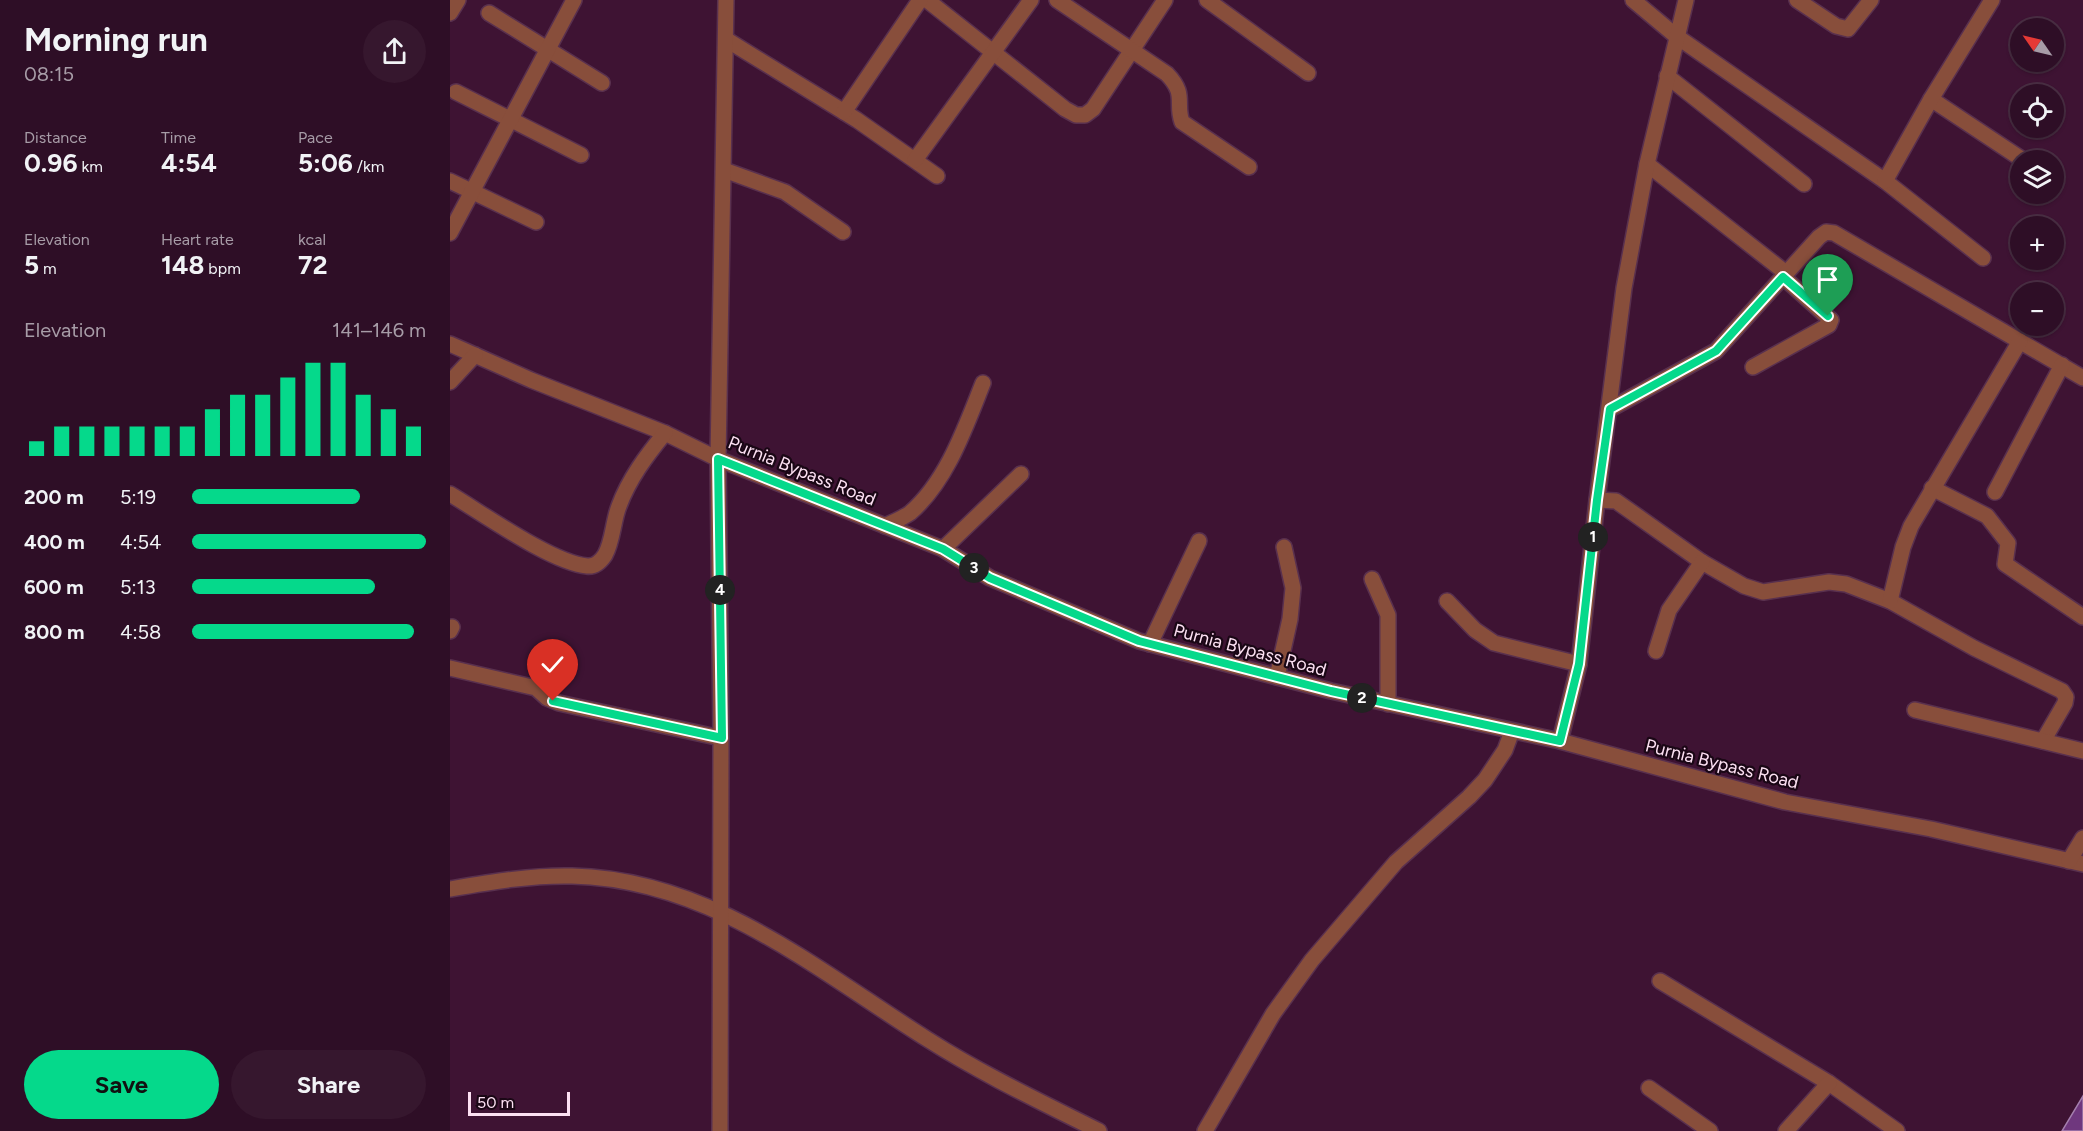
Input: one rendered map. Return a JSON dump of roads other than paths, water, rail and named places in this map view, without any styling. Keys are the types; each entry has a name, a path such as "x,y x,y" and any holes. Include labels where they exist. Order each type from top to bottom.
{"street":[{"path":"450,13 458,0"},
{"path":"450,233 574,0"},
{"path":"720,1131 722,738 718,459 726,0"},
{"path":"844,112 920,0"},
{"path":"927,0 1065,109 1076,115 1085,115 1093,109 1165,0"},
{"path":"915,160 1031,0"},
{"path":"1057,0 1167,74 1174,81 1181,99 1179,114 1182,122 1249,167"},
{"path":"1207,0 1308,73"},
{"path":"1633,0 1676,36 1885,181 1983,258"},
{"path":"1560,741 1579,664 1624,288 1647,164 1686,0"},
{"path":"1797,0 1836,26 1848,29 1871,0"},
{"path":"1885,181 1931,99 1992,0"},
{"path":"489,13 602,83"},
{"path":"727,40 844,112 937,176"},
{"path":"1667,76 1804,184"},
{"path":"456,92 581,155"},
{"path":"1931,99 2010,151"},
{"path":"1647,164 1680,187 1784,275 1832,320 1829,325 1752,367"},
{"path":"724,170 785,192 843,232"},
{"path":"450,181 536,222"},
{"path":"1610,409 1716,351 1819,237 1827,232 1834,233 2083,378"},
{"path":"1890,601 1903,547 1911,526 2020,340"},
{"name":"Purnia Bypass Road","path":"450,344 531,380 665,433 718,459 943,549 990,578 1150,644 1388,704 1560,741 1785,802 1931,829 2076,862"},
{"path":"450,382 475,355"},
{"path":"1995,492 2062,365"},
{"path":"885,526 908,514 930,491 962,438 983,384"},
{"path":"450,494 542,549 572,562 589,566 598,563 606,554 619,505 631,480 665,433"},
{"path":"943,549 1021,474"},
{"path":"1932,488 1987,516 2008,543 2005,564 2083,616"},
{"path":"1597,500 1616,501 1701,562 1744,586 1763,592 1829,582 1846,584 1890,601 1974,648 2062,691 2066,697 2065,703 2043,741"},
{"path":"1150,644 1199,541"},
{"path":"1277,677 1290,619 1293,588 1284,547"},
{"path":"1656,651 1669,610 1701,562"},
{"path":"1372,579 1388,615 1388,704"},
{"path":"1447,601 1475,630 1494,643 1579,664"},
{"path":"450,668 537,688 547,698 559,703 722,738"},
{"path":"1916,710 2083,751"},
{"path":"1205,1131 1273,1014 1312,960 1396,862 1485,780 1505,750 1512,731"},
{"path":"2076,862 2083,838"},
{"path":"450,889 523,878 598,877 672,893 720,911 822,969 947,1051 1100,1131"},
{"path":"1660,981 1829,1083 1897,1131"},
{"path":"1786,1131 1829,1083"},
{"path":"1649,1088 1710,1131"}]}
